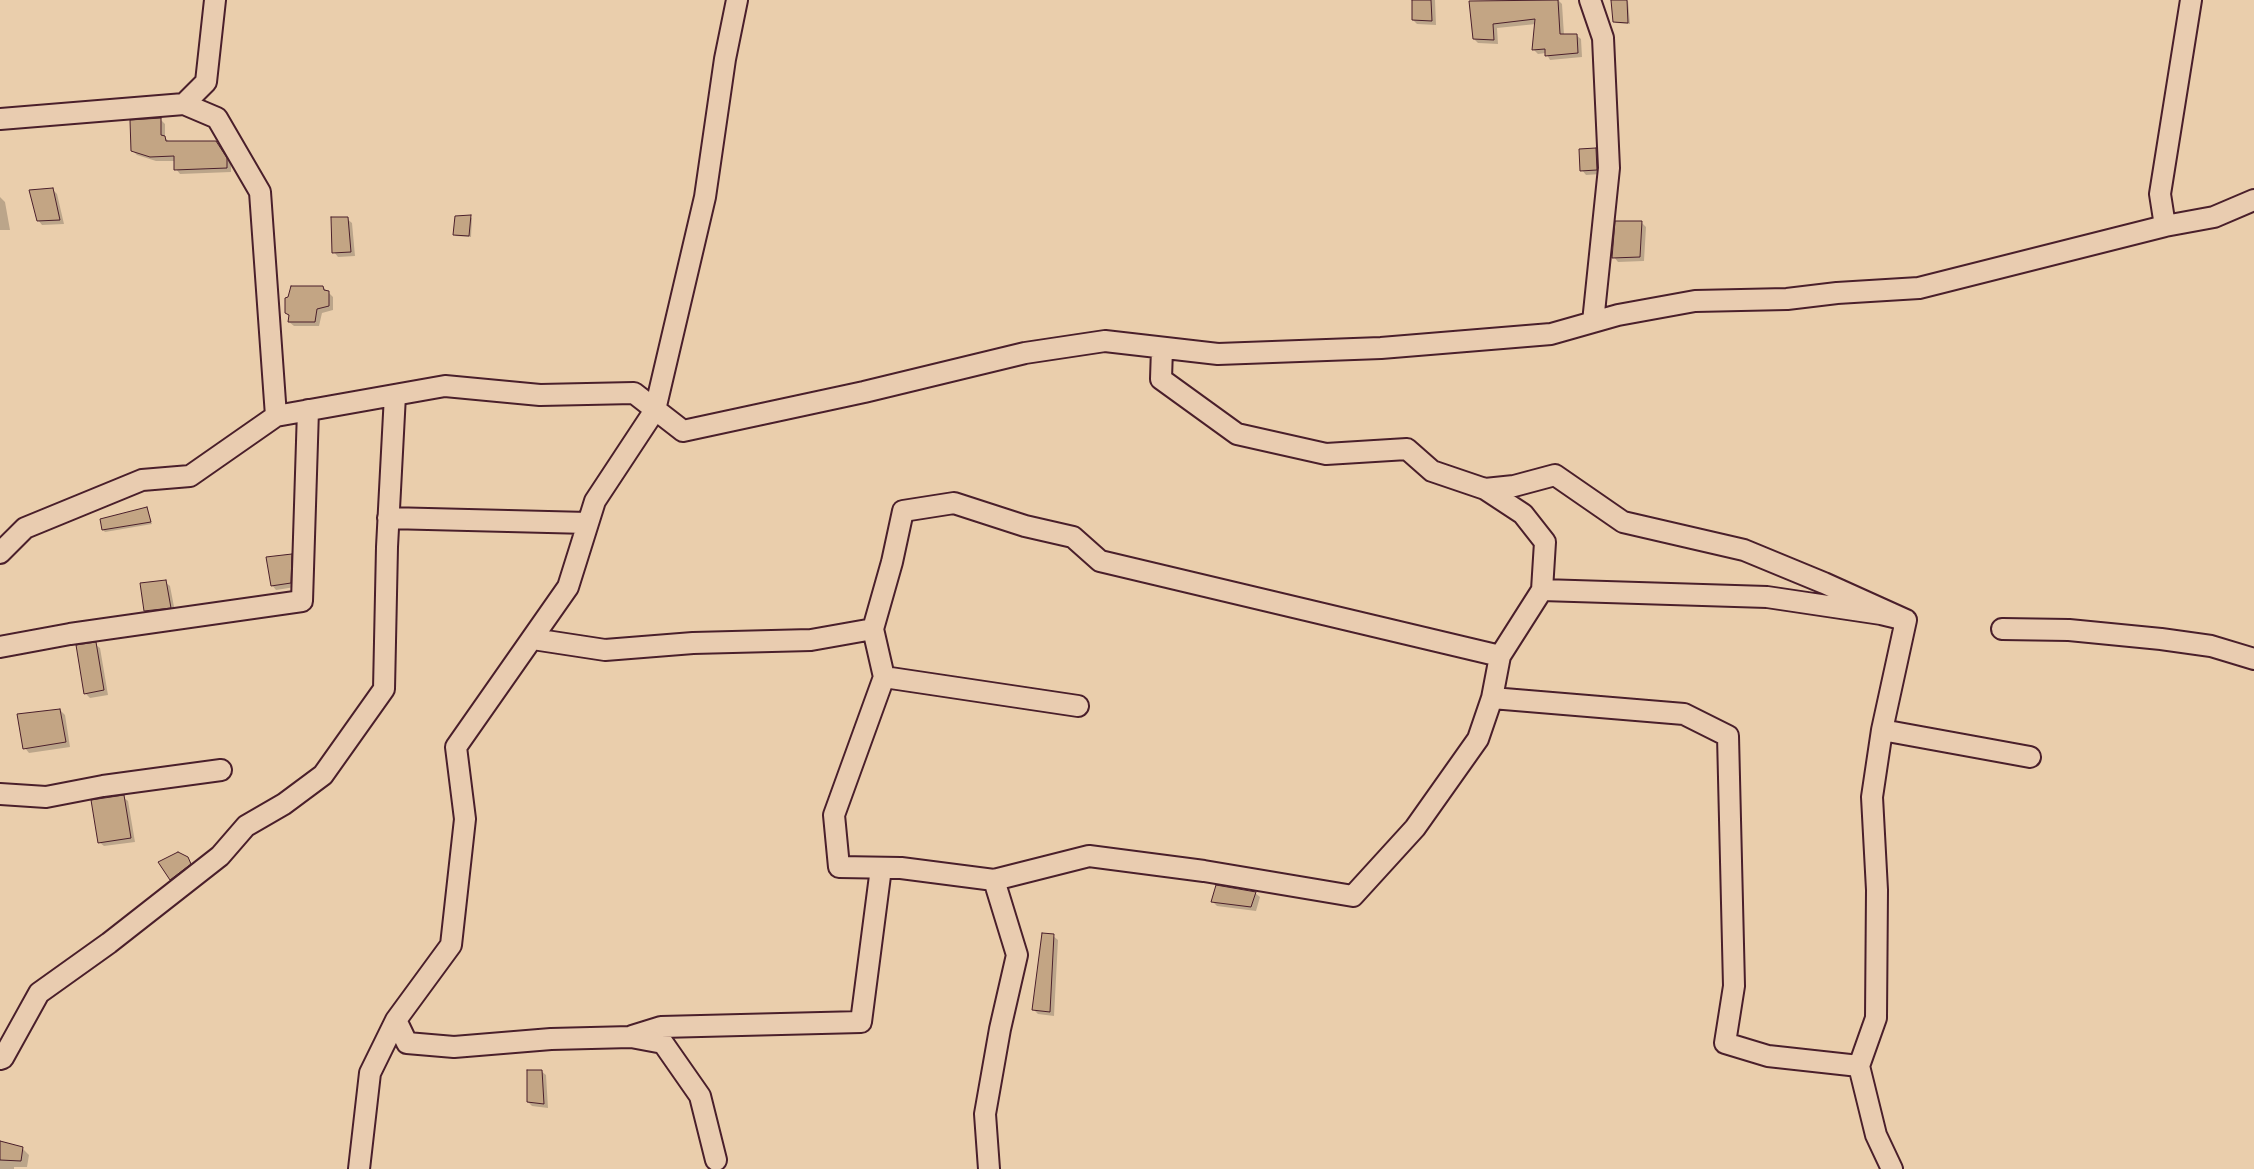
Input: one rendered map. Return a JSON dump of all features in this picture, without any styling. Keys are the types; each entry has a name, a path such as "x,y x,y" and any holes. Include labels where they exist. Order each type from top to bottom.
{"street":[{"path":"184,104 206,82 215,0"},
{"path":"359,1169 370,1073 396,1020 451,944 465,819 456,747 568,587 595,501 655,410 705,196 737,0"},
{"path":"1590,0 1604,38 1609,168 1593,322"},
{"path":"2164,226 2160,194 2191,0"},
{"path":"0,119 184,104 217,118 260,192 276,416"},
{"path":"0,552 25,528 142,480 190,476 276,416 445,386 540,395 634,393 683,431 864,392 1025,354 1105,341 1218,354 1381,348 1551,334 1593,322 1695,301 1787,299 1837,293 1919,288 2164,226 2214,217 2254,200"},
{"path":"1162,348 1161,379 1237,434 1326,454 1407,449 1432,471 1485,489 1523,514 1545,542 1542,590 1500,656 1492,698 1478,739 1415,828 1353,896 1204,871 1089,856 994,880 881,868 839,867 834,815 884,677 873,628 892,562 903,511 954,503 1025,526 1073,537 1100,561 1500,656"},
{"path":"0,1059 3,1058 39,993 109,943 220,856 246,826 284,804 323,775 384,690 388,518 395,395"},
{"path":"0,647 70,634 302,601 308,410"},
{"path":"1485,489 1514,486 1555,475 1623,522 1744,550 1906,620"},
{"path":"388,518 588,523"},
{"path":"1542,590 1767,597 1881,614 1906,620"},
{"path":"1892,1169 1876,1135 1859,1066 1876,1018 1877,890 1872,797 1882,730 1906,620"},
{"path":"533,638 605,650 693,642 811,640 873,628"},
{"path":"2002,629 2069,630 2211,646 2254,659"},
{"path":"2211,646 2254,642"},
{"path":"884,677 1078,706"},
{"path":"1492,698 1684,714 1728,736 1734,986 1725,1043 1768,1056 1859,1066"},
{"path":"1882,730 2030,757"},
{"path":"0,794 46,797 103,786 221,770"},
{"path":"630,1037 661,1027 861,1022 881,868"},
{"path":"988,1169 985,1114 1000,1029 1017,955 994,880"},
{"path":"396,1020 408,1043 454,1047 551,1039 630,1037 663,1044 700,1096 716,1160"}],"building":[{"path":"1412,0 1431,0 1432,21 1412,20"},
{"path":"1558,0 1560,34 1577,34 1578,53 1545,56 1545,49 1532,50 1535,19 1493,24 1494,40 1473,39 1469,1"},
{"path":"1611,0 1627,0 1628,23 1613,22"},
{"path":"161,118 161,135 165,136 166,141 216,141 227,158 227,168 174,170 174,156 150,157 131,151 130,120"},
{"path":"1596,148 1597,170 1580,171 1579,149"},
{"path":"53,188 60,220 37,221 29,190"},
{"path":"471,215 469,236 453,235 455,216"},
{"path":"331,217 348,217 351,252 332,253"},
{"path":"1615,221 1642,221 1640,257 1612,258"},
{"path":"291,286 323,286 324,290 329,291 329,306 317,309 315,322 288,322 289,315 285,313 285,298 288,297"},
{"path":"147,507 151,522 102,530 100,519"},
{"path":"292,554 291,583 271,586 266,557"},
{"path":"166,580 171,608 144,611 140,583"},
{"path":"96,642 104,690 84,694 76,645"},
{"path":"60,709 66,742 23,749 17,714"},
{"path":"124,795 131,838 98,843 91,800"},
{"path":"178,852 188,857 191,864 170,880 158,862"},
{"path":"1216,885 1256,892 1251,907 1211,902"},
{"path":"1042,933 1054,934 1050,1012 1032,1010"},
{"path":"527,1070 542,1070 544,1104 527,1102"},
{"path":"0,1141 23,1147 21,1161 0,1160"}]}
